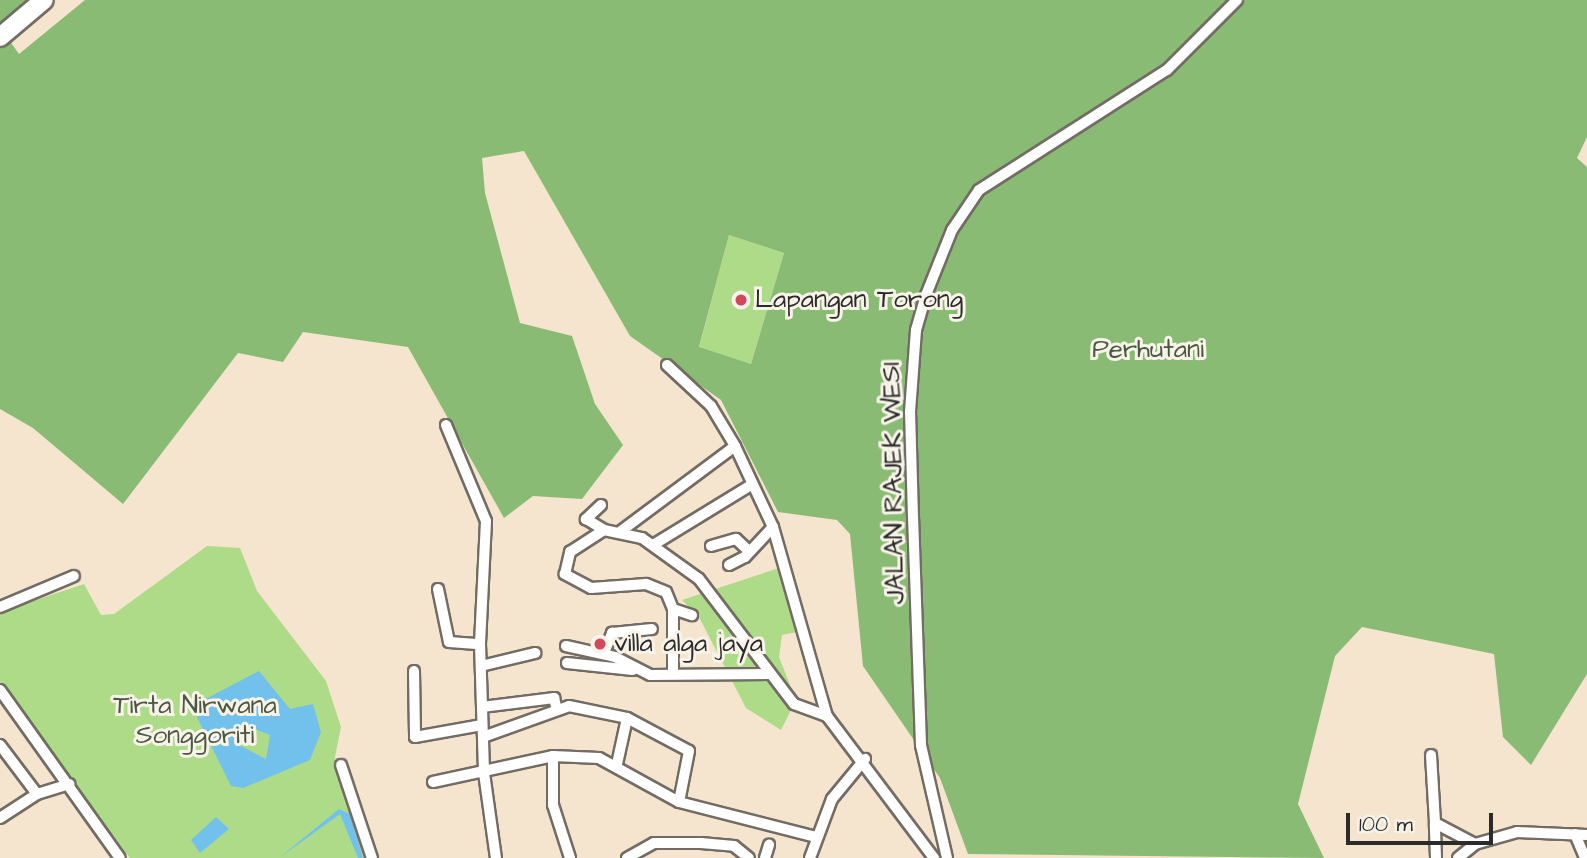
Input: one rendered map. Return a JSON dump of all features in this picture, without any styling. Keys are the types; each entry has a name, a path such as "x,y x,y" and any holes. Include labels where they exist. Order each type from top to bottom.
{"main road":[{"path":"0,37 44,0"}],"street":[{"name":"JALAN RAJEK WESI","path":"947,858 921,745 911,412 916,330 926,295 952,230 979,190 1158,76 1237,0"},
{"path":"667,365 711,406 735,446 773,527 827,716 865,759 934,858"},
{"path":"446,425 486,521 480,644 482,725 484,773 496,858"},
{"path":"621,531 735,446"},
{"path":"653,545 751,485"},
{"path":"601,505 586,519 604,530 621,531 653,545 699,579 769,674 802,709 827,716"},
{"path":"729,565 749,551 773,527"},
{"path":"604,530 566,556 565,574 604,591 659,587 673,609 673,672"},
{"path":"711,546 736,538 749,551"},
{"path":"0,607 74,576"},
{"path":"439,589 449,642 480,644"},
{"path":"673,609 692,615"},
{"path":"604,653 612,632 652,629"},
{"path":"566,646 604,653 639,671"},
{"path":"481,666 535,653"},
{"path":"567,663 639,671 769,674"},
{"path":"414,671 415,737 482,725"},
{"path":"0,690 120,858"},
{"path":"482,708 554,698 556,710"},
{"path":"483,737 577,705 627,718 689,751 679,802"},
{"path":"617,764 627,718"},
{"path":"0,745 37,794"},
{"path":"1431,755 1436,858"},
{"path":"433,782 553,756 617,764 679,802 816,837"},
{"path":"553,756 553,805 570,858"},
{"path":"810,858 832,799 865,759"},
{"path":"341,765 372,858"},
{"path":"0,818 37,794 69,784"},
{"path":"1435,823 1475,844"},
{"path":"1458,858 1475,844 1517,832 1587,835"},
{"path":"1575,834 1585,858"},
{"path":"627,858 654,843 734,846 749,858"},
{"path":"765,858 769,845"}],"green space":[{"name":"Perhutani","path":"0,0 34,0 2,30 19,54 85,0 1587,0 1587,137 1577,158 1587,167 1587,674 1531,765 1503,737 1494,654 1362,627 1335,656 1298,804 1324,858 968,854 940,778 863,666 850,534 837,520 778,512 721,400 630,336 524,151 482,158 485,193 520,323 572,336 595,404 623,445 582,499 533,496 504,518 408,347 303,332 283,362 238,353 123,504 33,428 0,409","holes":["729,235 784,253 751,364 699,347"]},
{"name":"Lapangan Torong","path":"729,235 784,253 751,364 699,348"},
{"name":"Tirta Nirwana Songgoriti","path":"207,546 240,548 257,591 326,681 341,727 334,762 368,858 130,858 0,682 0,612 84,584 101,615 114,614"},
{"path":"779,568 797,632 782,635 779,657 796,700 781,730 746,708 699,617 682,600"}],"water":[{"path":"259,671 290,709 313,704 321,732 310,760 243,788 231,786 196,715 200,702","holes":["242,724 270,735 266,759 237,744"]},
{"path":"339,809 350,814 363,858 358,858 340,814 279,858"},
{"path":"216,817 229,829 200,853 191,840"}],"place":[{"name":"Lapangan Torong","path":"741,300"},
{"name":"villa alga jaya","path":"600,644"}]}
